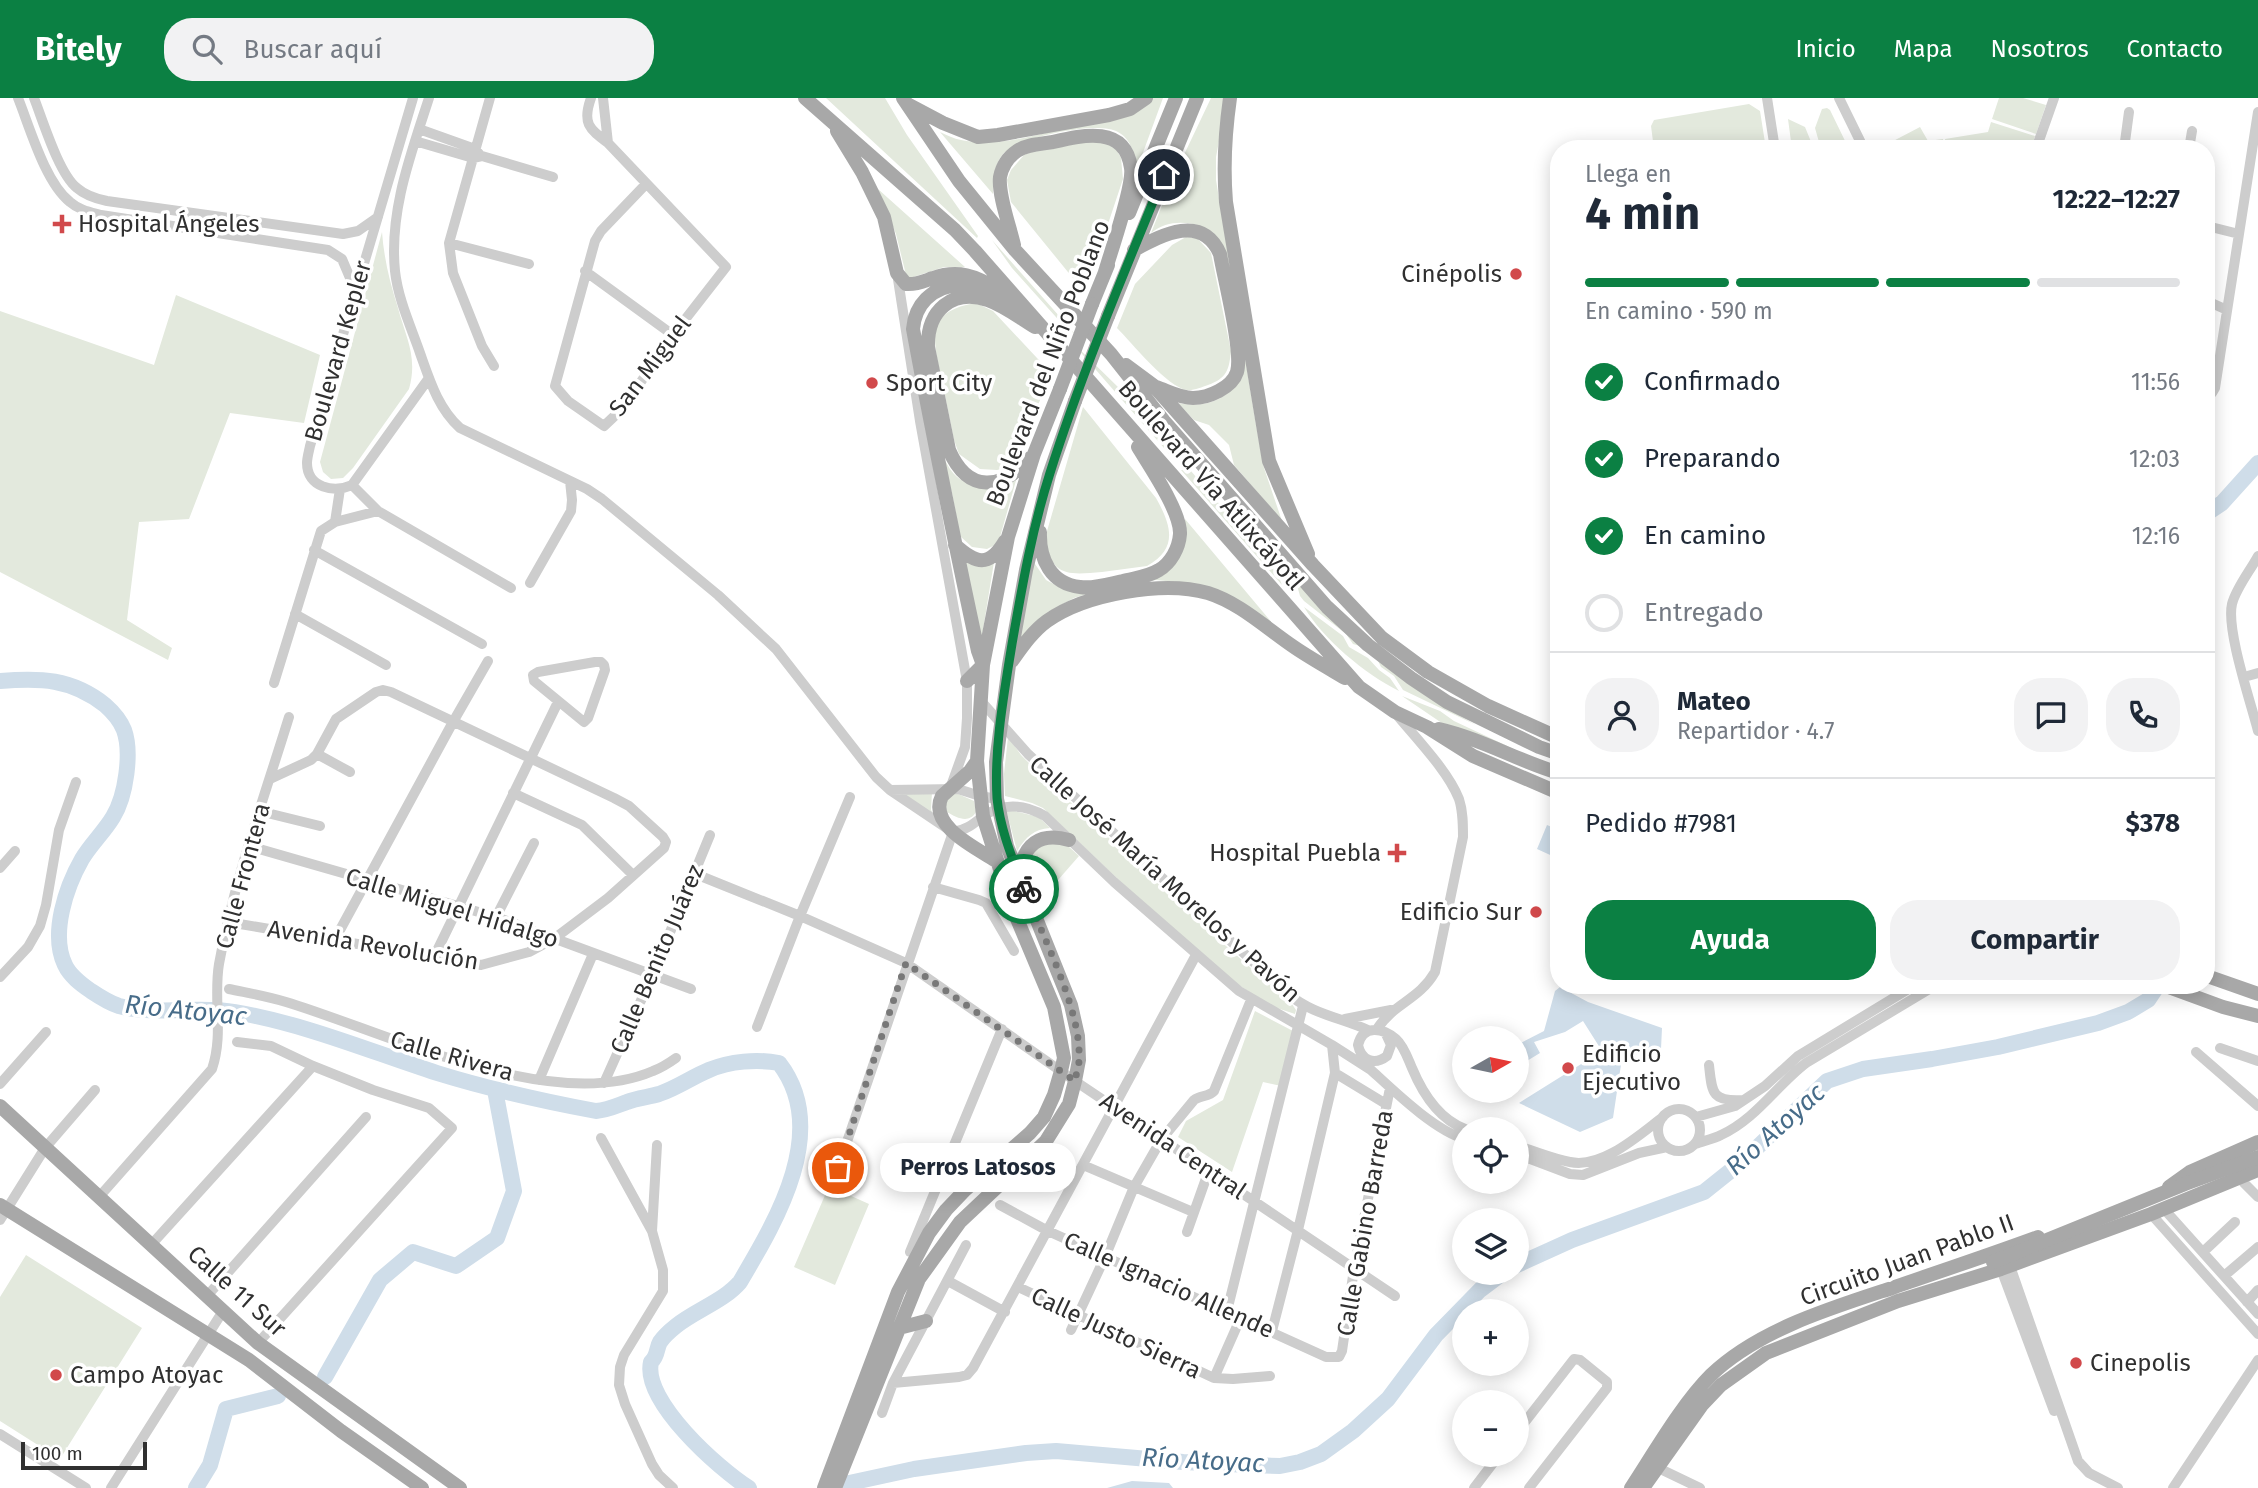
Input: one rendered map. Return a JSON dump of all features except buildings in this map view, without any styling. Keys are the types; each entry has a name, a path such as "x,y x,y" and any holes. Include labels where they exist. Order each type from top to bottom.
{"main road":[{"name":"Boulevard Vía Atlixcáyotl","path":"805,98 955,230 1359,687 1395,712 1427,727 1474,756 1550,789"},
{"path":"905,101 943,123 978,136 998,135 1110,115 1130,109 1146,98"},
{"name":"Boulevard del Niño Poblano","path":"835,1488 898,1292 929,1233 965,1190 1031,1133 1055,1095 1061,1071 1064,1058 1054,1007 1012,907 980,796 977,761 984,665 1008,537 1034,454 1176,98"},
{"name":"Boulevard del Niño Poblano","path":"824,1488 919,1279 960,1222 1046,1141 1069,1104 1079,1060 1078,1036 1071,1005 1007,846 998,803 996,762 1009,665 1026,570 1049,475 1108,316 1197,98"},
{"path":"1230,98 1224,139 1226,202 1257,398 1269,461 1312,565"},
{"name":"Boulevard Vía Atlixcáyotl","path":"905,101 959,181 1015,250 1111,354 1164,421 1328,607 1367,645 1447,702 1550,751"},
{"path":"830,118 868,183 884,217 897,273 906,284 912,285 937,276 964,273 977,277 1020,304"},
{"path":"1015,250 1000,188 1000,177 1009,158 1022,148 1087,135 1107,137 1115,141 1127,156 1131,177 1105,272"},
{"path":"1134,250 1179,231 1196,231 1209,237 1220,254 1238,353 1237,373 1226,387 1212,393 1194,398 1153,385"},
{"path":"967,681 984,665 978,651 929,419 913,320 929,296 954,285 972,286 1020,304"},
{"path":"1034,454 1018,472 996,482 976,480 959,468 949,450 928,347 928,334 931,321 941,309 962,298 972,297 996,303 1050,337"},
{"path":"1111,354 1153,385 1312,565 1382,638 1418,664 1488,706 1550,733"},
{"path":"1049,475 1040,544 1048,569 1057,578 1082,588 1145,576 1159,570 1170,561 1177,548 1180,533 1177,518 1126,424"},
{"path":"955,545 970,559 988,560 998,553 1008,537"},
{"path":"1009,665 1025,643 1046,622 1064,611 1088,601 1124,593 1181,589 1209,593 1237,607 1297,649 1359,687"},
{"path":"1427,727 1469,736 1550,771"},
{"path":"977,761 970,771 942,796 938,807 941,818 953,832 998,862"},
{"path":"1023,885 1021,862 1026,851 1035,842 1057,837 1069,840"},
{"path":"2215,979 2256,991"},
{"path":"2188,994 2258,1016"},
{"name":"Calle 11 Sur","path":"0,1106 258,1343 460,1488"},
{"path":"2154,1196 2190,1172 2258,1142"},
{"path":"2002,1265 2185,1184 2258,1157"},
{"name":"Circuito Juan Pablo II","path":"1643,1488 1653,1465 1693,1396 1736,1354 1758,1341 1866,1296 2258,1157"},
{"name":"Circuito Juan Pablo II","path":"1631,1488 1721,1384 1766,1353 1898,1301 1909,1290 2002,1265 2100,1233 2258,1170"},
{"path":"2158,1211 2252,1191 2258,1177"},
{"name":"Calle 11 Sur","path":"2,1211 249,1360 341,1431 422,1488"},
{"path":"2095,1217 2102,1219 2106,1225 2100,1233"},
{"path":"1866,1296 1872,1311"},
{"path":"899,1328 926,1321"}],"street":[{"path":"18,98 57,188 70,202 84,211 328,250 342,259 356,292"},
{"path":"34,98 63,169 75,187 91,197 343,234 358,231 378,217"},
{"name":"Boulevard Kepler","path":"340,489 325,488 316,483 309,473 307,460 413,98"},
{"name":"Boulevard Kepler","path":"429,98 402,185 393,237 395,274 405,313 434,393 450,419 460,428 602,499 718,595 776,649 866,766 890,790 953,832"},
{"path":"490,98 477,154 449,243 453,273 481,346 494,366"},
{"name":"San Miguel","path":"591,98 586,115 587,124 592,131 608,143 726,267 614,418 604,426 568,401 555,386 590,253 601,231 646,184"},
{"path":"603,98 608,143"},
{"path":"1767,98 1774,140"},
{"path":"1839,98 1860,140"},
{"path":"2039,140 2054,98"},
{"path":"2124,140 2129,112"},
{"path":"2215,388 2239,234 2255,154 2258,113"},
{"path":"419,129 477,154 553,177"},
{"path":"2190,140 2192,131"},
{"path":"399,145 477,154"},
{"path":"239,236 240,220"},
{"path":"2215,228 2239,234"},
{"path":"449,243 529,264"},
{"path":"585,271 673,335"},
{"path":"897,273 920,421 967,681 965,747 950,789"},
{"path":"2215,305 2227,310"},
{"path":"335,522 340,489 352,485 429,378"},
{"path":"530,583 571,511 570,481"},
{"path":"352,485 378,511 511,588"},
{"path":"274,683 321,531 335,522 378,511"},
{"path":"313,550 482,644"},
{"path":"2258,556 2255,569 2233,601 2231,614 2258,731"},
{"path":"295,614 386,664"},
{"path":"334,941 488,661"},
{"path":"595,662 604,665 605,670 588,718 584,722 558,702 534,681 533,676 538,672 595,662"},
{"path":"2244,677 2258,673"},
{"path":"270,779 302,766 317,754 336,719 383,690 529,759"},
{"name":"Calle José María Morelos y Pavón","path":"981,701 1028,754 1303,1006 1396,1039 1427,1097 1452,1122"},
{"path":"433,959 558,702"},
{"path":"1395,712 1451,784 1460,801 1463,828 1435,972 1427,986 1394,1009 1376,1030 1362,1035 1358,1045 1360,1057 1390,1088 1452,1134"},
{"name":"Calle Frontera","path":"99,1197 206,1078 216,1058 219,1037 219,966 228,922 289,717"},
{"path":"317,754 351,772"},
{"name":"Avenida Revolución","path":"228,922 433,959 481,965 529,952 555,938 608,898 664,848 666,842 629,806 529,759"},
{"path":"0,977 28,947 40,926 59,830 76,782"},
{"path":"890,790 950,789 965,790 980,796"},
{"path":"513,793 582,825 634,875"},
{"name":"Calle José María Morelos y Pavón","path":"980,796 998,803 1031,809 1045,816 1196,955 1251,1000 1332,1045 1360,1057"},
{"path":"757,1027 850,797"},
{"path":"838,1168 953,832 968,829 998,803"},
{"path":"259,811 320,826"},
{"name":"Calle Benito Juárez","path":"604,1083 710,835"},
{"path":"496,917 534,843"},
{"name":"Calle Miguel Hidalgo","path":"249,846 496,917 691,989"},
{"path":"0,868 15,851"},
{"name":"Avenida Central","path":"693,873 906,963 1161,1140 1395,1296"},
{"path":"933,887 986,903 1014,951"},
{"path":"539,1080 593,954"},
{"path":"893,1383 967,1375 973,1368 1196,955"},
{"name":"Calle Rivera","path":"229,989 289,1003 445,1057 539,1080 576,1084 604,1083 653,1072 676,1058"},
{"path":"1696,1117 1726,1110 1745,1100 1798,1056 1900,994"},
{"path":"1529,1159 1570,1174 1583,1175 1639,1153 1667,1147 1684,1150 1722,1135 1748,1117 1792,1073 1806,1063 1921,994"},
{"path":"1070,1330 1134,1188 1161,1140 1196,1098 1210,1095 1214,1091 1251,1000"},
{"path":"1227,1311 1303,1006"},
{"path":"1341,1019 1394,1009"},
{"path":"910,1252 1002,1030"},
{"path":"1360,1057 1377,1061 1387,1056 1391,1045 1376,1030"},
{"path":"0,1084 46,1032"},
{"path":"237,1042 271,1046 373,1090 429,1108 452,1128 258,1343"},
{"path":"1272,1331 1335,1073 1332,1045"},
{"path":"2220,1048 2258,1061"},
{"path":"2196,1052 2258,1106"},
{"path":"1709,1065 1715,1094 1725,1100 1745,1100"},
{"path":"151,1245 313,1066"},
{"path":"1335,1073 1386,1104"},
{"name":"Calle Gabino Barreda","path":"1339,1357 1390,1088"},
{"path":"2,1211 45,1148 95,1090"},
{"path":"1529,1150 1572,1163 1585,1163 1617,1150 1667,1112 1680,1109 1687,1110 1696,1117 1700,1130 1695,1144"},
{"path":"207,1296 366,1117"},
{"path":"1663,1117 1658,1129 1659,1136 1667,1147"},
{"path":"601,1138 652,1231 663,1269 663,1291 624,1355 619,1385 652,1464 673,1488"},
{"path":"652,1231 657,1145"},
{"path":"1083,1165 1193,1212"},
{"path":"1187,1232 1209,1170"},
{"name":"Calle Ignacio Allende","path":"1000,1205 1048,1231 1326,1357 1339,1357"},
{"path":"2158,1211 2203,1252 2258,1314"},
{"path":"2158,1211 2258,1334"},
{"path":"2203,1252 2235,1223"},
{"path":"882,1413 893,1383 966,1245"},
{"path":"2224,1276 2258,1247"},
{"path":"2002,1265 2073,1463 2084,1476 2105,1488"},
{"path":"2002,1265 2078,1461 2089,1473 2118,1488"},
{"path":"948,1280 1005,1312"},
{"name":"Calle Justo Sierra","path":"1018,1287 1214,1378"},
{"path":"2247,1302 2258,1290"},
{"path":"111,1488 223,1311"},
{"path":"1241,1317 1214,1378 1270,1376"},
{"path":"1529,1417 1574,1359 1580,1360 1607,1382 1606,1388 1529,1488"},
{"path":"2173,1488 2258,1360"},
{"path":"0,1434 86,1488"},
{"path":"1653,1465 1700,1488"},
{"path":"1474,1488 1490,1467"}],"shaded area":[{"path":"826,98 885,98 977,238"},
{"path":"1152,98 1163,98 1137,169 1129,143 1118,132 1094,128 1059,132 1026,141 1004,153 996,167 993,194 940,132 961,140 1006,141 1057,130"},
{"path":"1211,98 1227,98 1216,157 1216,180 1264,468 1282,521 1234,465 1229,445 1209,425 1194,420 1178,403 1197,405 1212,402 1226,394 1239,381 1227,260 1197,225 1173,223 1151,233 1172,180"},
{"path":"1999,98 2023,98 2046,105 2036,134 1992,119"},
{"path":"1749,104 1760,111 1765,140 1653,140 1651,126 1654,120"},
{"path":"1822,109 1830,110 1845,140 1818,140 1815,128"},
{"path":"1788,119 1805,127 1810,140 1791,140"},
{"path":"1991,122 2035,136 2034,140 1945,140 1988,132"},
{"path":"1920,127 1927,140 1895,140"},
{"path":"1081,141 1112,142 1121,158 1123,179 1085,293 1011,202 1007,180 1011,170 1024,155"},
{"path":"878,189 965,267 944,267 907,279 896,234"},
{"path":"382,232 390,280 412,357 409,389 353,468 343,478 331,479 323,472 320,462"},
{"path":"1186,237 1197,238 1211,253 1231,351 1228,368 1223,376 1208,385 1189,390 1179,387 1160,373 1117,328 1135,284 1172,245"},
{"path":"992,240 1075,334 1064,326 1012,268"},
{"path":"176,295 320,355 304,423 230,413 189,519 139,522 127,620 172,648 168,660 0,572 0,311 154,365"},
{"path":"976,303 993,311 1051,373 1017,457 1008,468 997,470 980,469 959,454 936,353 936,330 940,320 959,307"},
{"path":"1069,339 1120,389 1131,406 1164,442 1171,456"},
{"path":"1083,407 1156,498 1165,517 1168,544 1164,552 1147,566 1071,573 1057,567 1048,551 1045,538"},
{"path":"939,450 950,469 964,482 981,484 1017,477 1000,537 995,545 987,549 972,547 960,536 952,493"},
{"path":"1181,470 1191,471 1276,570 1282,585"},
{"path":"1185,519 1283,636 1195,584 1156,580 1100,590 1074,598 1048,612 1016,650 1033,561 1046,580 1063,589 1160,574 1184,536"},
{"path":"1251,531 1360,646 1353,644 1346,634 1304,601 1297,585"},
{"path":"961,559 994,562 981,642"},
{"path":"1304,607 1343,636 1349,647 1368,658 1390,678 1399,691 1346,655 1322,631"},
{"path":"1378,661 1444,707 1476,725 1403,690 1394,676 1381,667"},
{"path":"1402,696 1440,711 1454,721 1550,766 1458,734"},
{"path":"1008,737 1041,775 1292,1004 1296,1010 1295,1014 1271,1006 1237,984 1123,884 1043,808 1005,796 1004,774"},
{"path":"932,792 931,810 935,817 898,793"},
{"path":"956,793 974,801 976,812 970,818 959,818 947,812 945,799"},
{"path":"1006,809 1039,817 1050,828 1031,835 1017,851"},
{"path":"1547,825 1550,826 1550,855 1537,849"},
{"path":"1047,841 1068,846 1079,856 1037,904 1025,866 1026,856"},
{"path":"1554,994 1573,994 1588,1002 1662,1028 1661,1049 1622,1058 1613,1118 1580,1132 1519,1103 1529,1103 1530,1096 1602,1051 1583,1021 1565,1032 1534,1042 1540,1053 1530,1059 1530,1038 1544,1031"},
{"path":"1255,1011 1293,1031 1281,1086 1263,1082 1232,1172 1178,1137 1186,1121 1223,1100"},
{"path":"829,1186 869,1204 835,1285 794,1267"},
{"name":"Campo Atoyac","path":"26,1255 142,1328 60,1459 0,1421 0,1297"},
{"path":"1132,1481 1169,1483 1173,1488 1107,1488"}],"waterway":[{"name":"Río Atoyac","path":"2215,508 2258,463"},
{"name":"Río Atoyac","path":"0,681 42,680 80,689 108,708 124,730 127,762 118,808 76,870 62,911 59,939 67,969 80,983 108,1002 133,1009 221,1010 261,1017 457,1079 596,1111 659,1094 709,1070 726,1065 753,1061 779,1063 794,1089 800,1117 799,1146 782,1204 740,1282 726,1295 670,1331 660,1342 651,1362 651,1378 670,1414 702,1450 749,1488"},
{"name":"Río Atoyac","path":"1529,1260 1572,1240 1704,1192 1744,1160 1827,1081 1863,1069 1998,1047 2098,1023 2128,1012 2148,1000 2152,994"},
{"name":"Río Atoyac","path":"325,1377 380,1280 413,1252 456,1266 497,1238 514,1191 495,1090"},
{"name":"Río Atoyac","path":"826,1488 914,1469 1056,1451 1183,1462 1280,1466 1300,1462 1321,1454 1353,1431 1388,1399 1436,1335 1487,1285"},
{"name":"Río Atoyac","path":"196,1488 210,1465 226,1409 278,1396"}],"way so far":[{"path":"838,1168 906,963 1075,1081 1079,1060 1078,1036 1071,1005 1024,889"}],"place":[{"name":"Hospital Ángeles","path":"62,224"},
{"name":"Cinépolis","path":"1516,274"},
{"name":"Sport City","path":"872,383"},
{"name":"Hospital Puebla","path":"1397,853"},
{"name":"Edificio Sur","path":"1536,912"},
{"name":"Edificio Ejecutivo","path":"1568,1068"},
{"name":"Perros Latosos","path":"838,1168"},
{"name":"Cinepolis","path":"2076,1363"},
{"name":"Campo Atoyac","path":"56,1375"}],"route":[{"path":"1024,889 1007,846 997,799 996,762 1009,665 1026,570 1049,475 1164,175"}]}
